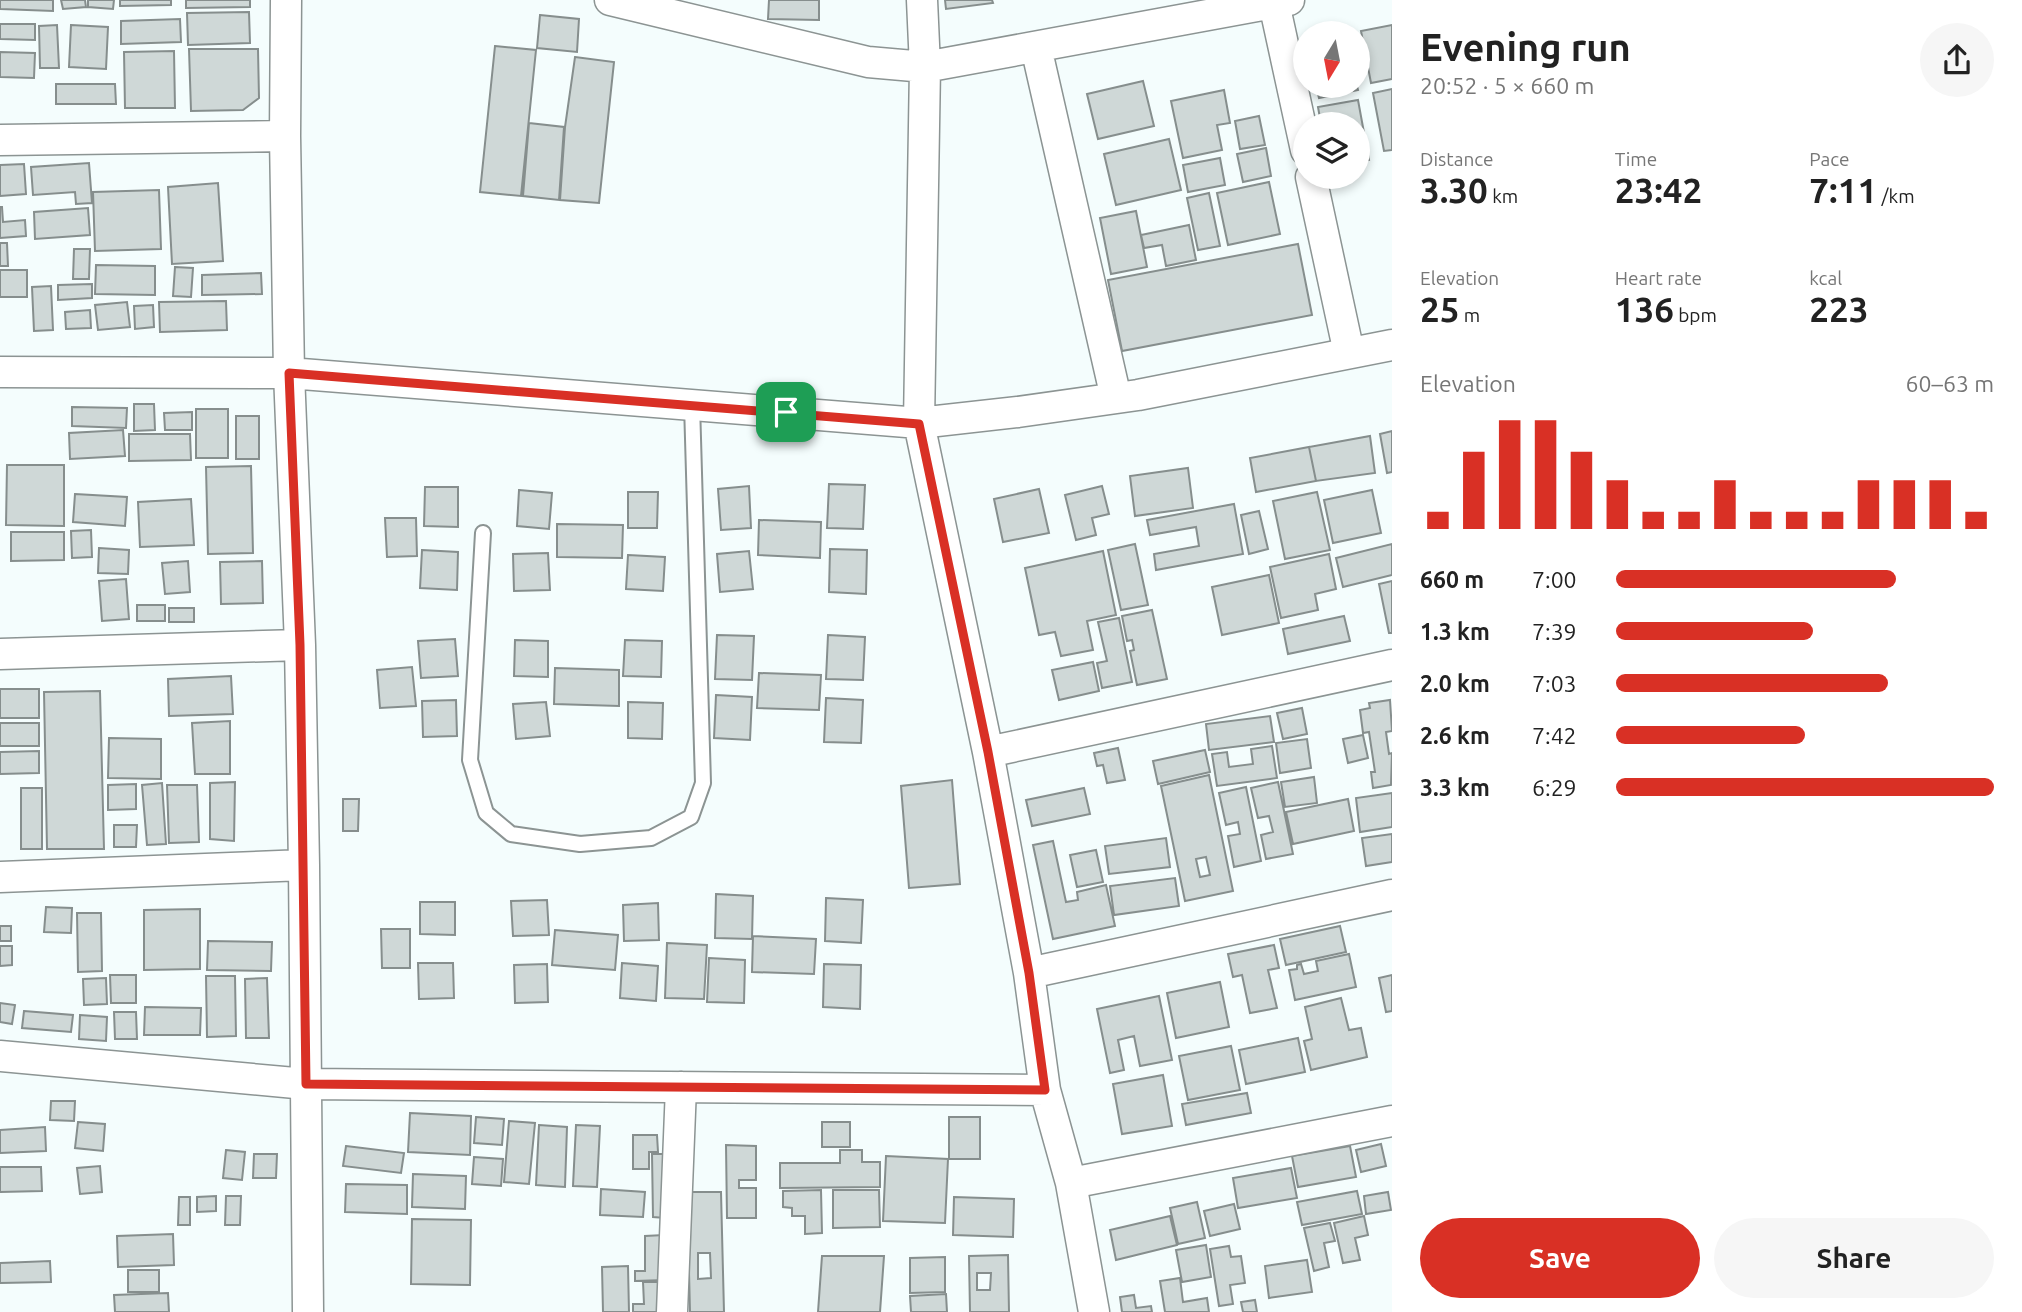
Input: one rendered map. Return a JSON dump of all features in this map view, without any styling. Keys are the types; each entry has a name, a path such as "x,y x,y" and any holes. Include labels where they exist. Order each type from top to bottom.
{"street":[{"path":"286,0 289,373 300,645 304,865 308,1312"},
{"path":"610,0 868,62 925,67 1282,1 1300,112"},
{"path":"922,0 925,67 919,424 988,752 1029,973 1045,1090 1071,1183 1094,1312"},
{"path":"1036,47 1115,398"},
{"path":"0,140 285,136"},
{"path":"1314,189 1349,353"},
{"path":"0,373 289,373 919,424 1115,398 1392,345"},
{"path":"0,654 300,645"},
{"path":"988,752 1392,665"},
{"path":"0,877 304,865"},
{"path":"1029,973 1392,895"},
{"path":"0,1056 306,1084 1045,1090"},
{"path":"672,1312 681,1087"},
{"path":"1071,1183 1392,1121"}],"lane":[{"path":"483,533 470,760 486,813 511,834 580,844 652,838 691,817 703,783 692,404"}],"building":[{"path":"0,0 53,0 53,11 0,9"},
{"path":"61,0 85,0 86,7 63,9"},
{"path":"88,0 114,0 113,9 88,7"},
{"path":"120,0 171,0 171,5 120,6"},
{"path":"186,0 250,0 250,7 186,8"},
{"path":"769,0 819,0 819,20 768,19"},
{"path":"945,0 992,0 993,3 946,9"},
{"path":"249,12 250,43 188,45 187,13"},
{"path":"540,15 579,19 577,52 537,48"},
{"path":"180,19 181,42 121,44 121,21"},
{"path":"0,24 35,24 35,40 0,39"},
{"path":"57,25 59,68 40,68 39,26"},
{"path":"71,25 108,27 106,69 69,67"},
{"path":"1392,25 1392,79 1371,83 1370,29"},
{"path":"495,46 536,50 521,196 480,192"},
{"path":"189,49 258,49 259,98 243,110 191,111"},
{"path":"174,51 175,108 125,108 124,52"},
{"path":"0,52 35,53 34,78 0,77"},
{"path":"575,57 614,62 599,203 560,200 565,127"},
{"path":"1143,81 1154,126 1098,139 1087,94"},
{"path":"56,84 115,84 116,104 56,104"},
{"path":"1392,89 1392,150 1384,151 1373,93"},
{"path":"1224,90 1230,123 1217,125 1222,150 1183,158 1171,101"},
{"path":"1358,100 1360,112 1319,112 1318,107"},
{"path":"1259,116 1265,145 1240,149 1235,121"},
{"path":"529,123 564,127 559,200 523,196"},
{"path":"1169,139 1181,190 1116,205 1104,154"},
{"path":"1266,148 1271,176 1243,182 1237,154"},
{"path":"1220,158 1225,185 1188,192 1183,165"},
{"path":"89,163 92,203 76,204 75,192 33,195 31,167"},
{"path":"24,164 26,194 0,196 0,165"},
{"path":"1269,182 1280,234 1228,245 1217,193"},
{"path":"218,183 223,261 172,264 168,187"},
{"path":"159,190 161,249 95,251 93,192"},
{"path":"1209,193 1220,246 1198,250 1187,198"},
{"path":"0,207 3,222 25,220 26,236 0,238"},
{"path":"88,208 90,235 35,239 34,212"},
{"path":"1136,211 1147,267 1111,274 1100,218"},
{"path":"1189,225 1196,260 1166,266 1162,245 1144,248 1141,235"},
{"path":"0,243 7,243 8,266 0,266"},
{"path":"1298,244 1312,315 1122,351 1108,280"},
{"path":"74,249 90,249 89,279 73,279"},
{"path":"96,265 155,266 155,295 95,294"},
{"path":"175,267 193,268 191,297 173,296"},
{"path":"0,270 27,270 27,297 0,297"},
{"path":"261,273 262,294 202,295 202,275"},
{"path":"92,284 92,298 58,300 58,285"},
{"path":"51,286 53,330 34,331 32,287"},
{"path":"226,301 227,330 160,332 159,302"},
{"path":"127,302 130,327 98,330 95,305"},
{"path":"153,305 154,327 135,329 134,306"},
{"path":"90,310 91,328 66,329 65,312"},
{"path":"134,404 154,404 155,430 134,431"},
{"path":"72,407 127,408 126,428 72,426"},
{"path":"196,409 228,409 228,458 196,458"},
{"path":"192,412 192,430 165,430 164,413"},
{"path":"236,416 259,416 259,459 236,459"},
{"path":"123,430 125,456 70,459 69,433"},
{"path":"1392,431 1392,472 1387,473 1380,434"},
{"path":"129,434 190,434 191,460 129,461"},
{"path":"1370,436 1375,473 1316,481 1309,447"},
{"path":"1309,447 1316,481 1256,492 1250,458"},
{"path":"7,465 64,465 64,526 6,525"},
{"path":"251,466 253,553 208,554 206,467"},
{"path":"1188,468 1193,508 1135,516 1130,476"},
{"path":"829,484 865,485 863,529 827,528"},
{"path":"749,486 751,528 721,530 718,489"},
{"path":"1102,486 1109,514 1092,518 1096,535 1076,540 1065,495"},
{"path":"425,487 458,487 458,527 424,526"},
{"path":"1039,489 1049,533 1003,542 994,499"},
{"path":"519,490 552,493 549,529 517,526"},
{"path":"1372,490 1381,533 1333,543 1324,500"},
{"path":"628,492 658,492 657,528 628,528"},
{"path":"1317,492 1330,550 1285,559 1273,501"},
{"path":"75,494 127,497 125,526 73,522"},
{"path":"191,499 194,545 140,547 138,502"},
{"path":"1234,504 1243,554 1156,570 1154,554 1199,546 1196,527 1150,535 1147,520"},
{"path":"1259,511 1268,549 1249,554 1241,515"},
{"path":"385,518 416,518 417,556 387,557"},
{"path":"759,520 821,522 820,558 758,555"},
{"path":"557,524 623,525 622,558 557,557"},
{"path":"91,530 92,557 72,558 71,531"},
{"path":"11,532 64,532 64,560 11,561"},
{"path":"1135,544 1148,605 1121,610 1108,550"},
{"path":"1392,544 1392,575 1343,587 1336,558"},
{"path":"99,548 129,550 128,574 98,573"},
{"path":"830,549 867,550 866,594 829,592"},
{"path":"422,550 458,552 457,590 420,588"},
{"path":"749,551 753,589 720,592 717,554"},
{"path":"1103,551 1116,615 1087,621 1093,650 1061,656 1055,632 1039,635 1025,568"},
{"path":"548,553 550,590 514,591 513,554"},
{"path":"1329,554 1336,589 1315,594 1318,610 1281,618 1270,567"},
{"path":"628,555 665,557 663,591 626,589"},
{"path":"188,561 190,592 165,594 162,563"},
{"path":"262,561 263,603 221,604 220,562"},
{"path":"1269,575 1279,623 1222,635 1212,587"},
{"path":"126,579 129,619 102,621 99,581"},
{"path":"1392,581 1392,633 1389,633 1379,584"},
{"path":"137,605 165,605 165,621 137,621"},
{"path":"169,608 194,608 194,622 169,622"},
{"path":"1152,610 1167,679 1137,685 1130,651 1134,650 1132,640 1127,641 1122,616"},
{"path":"1344,616 1350,641 1288,654 1283,629"},
{"path":"1119,618 1132,682 1102,688 1097,663 1107,661 1098,622"},
{"path":"717,635 754,636 752,680 715,679"},
{"path":"828,635 865,637 863,680 826,679"},
{"path":"455,639 458,676 421,678 418,641"},
{"path":"515,640 548,641 548,677 514,676"},
{"path":"625,640 662,641 661,677 623,676"},
{"path":"1093,662 1099,691 1059,700 1052,670"},
{"path":"412,667 416,706 380,708 377,670"},
{"path":"555,668 619,670 619,706 554,704"},
{"path":"759,673 821,675 819,710 757,708"},
{"path":"231,676 233,714 169,716 168,679"},
{"path":"0,689 39,689 39,718 0,718"},
{"path":"100,691 104,849 47,849 44,692"},
{"path":"716,695 752,697 750,740 714,738"},
{"path":"826,698 863,700 861,743 824,742"},
{"path":"456,700 457,736 423,737 422,701"},
{"path":"1390,700 1392,731 1386,732 1389,754 1392,753 1391,785 1373,788 1371,772 1375,772 1369,732 1363,733 1360,710 1370,708 1369,703"},
{"path":"546,702 550,736 516,739 513,704"},
{"path":"628,702 663,703 662,739 628,738"},
{"path":"1302,708 1307,734 1283,739 1277,713"},
{"path":"1270,716 1274,742 1209,750 1206,724"},
{"path":"230,721 230,774 195,774 192,723"},
{"path":"0,723 39,723 39,746 0,746"},
{"path":"1363,735 1368,758 1348,763 1343,739"},
{"path":"109,738 161,739 161,779 108,778"},
{"path":"1307,739 1311,768 1280,773 1276,743"},
{"path":"1272,746 1277,778 1217,786 1212,754 1227,752 1229,767 1253,764 1251,749"},
{"path":"1118,748 1125,780 1107,783 1103,765 1097,766 1094,753"},
{"path":"1205,750 1210,772 1158,784 1153,761"},
{"path":"39,751 39,773 0,774 0,752"},
{"path":"1209,775 1233,891 1185,901 1161,786","holes":["1206,857 1210,875 1200,877 1196,859"]},
{"path":"1314,777 1317,803 1285,807 1281,782"},
{"path":"952,780 960,884 909,888 901,786"},
{"path":"235,782 234,841 210,839 210,783"},
{"path":"1278,782 1293,854 1266,859 1261,835 1273,832 1269,816 1258,818 1251,788"},
{"path":"162,783 166,844 147,845 142,785"},
{"path":"136,784 136,809 108,810 108,785"},
{"path":"167,785 197,785 199,842 169,843"},
{"path":"1246,787 1261,861 1234,867 1228,836 1240,834 1238,822 1226,825 1219,793"},
{"path":"21,788 42,788 42,849 21,849"},
{"path":"1084,788 1090,814 1032,826 1026,800"},
{"path":"1392,793 1392,827 1360,832 1356,798"},
{"path":"343,799 359,799 358,831 343,831"},
{"path":"1348,799 1354,831 1293,844 1286,812"},
{"path":"114,825 137,825 136,847 114,847"},
{"path":"1392,834 1392,862 1366,866 1362,838"},
{"path":"1166,838 1170,867 1109,874 1105,846"},
{"path":"1053,841 1066,902 1078,900 1077,892 1106,885 1115,926 1053,939 1033,845"},
{"path":"1096,850 1103,882 1077,887 1070,855"},
{"path":"1175,878 1179,906 1114,915 1110,886"},
{"path":"716,894 753,896 752,939 715,938"},
{"path":"826,898 863,900 861,943 825,941"},
{"path":"547,900 549,935 513,936 511,901"},
{"path":"420,902 455,902 455,935 420,934"},
{"path":"658,903 659,940 624,941 623,905"},
{"path":"46,907 72,908 71,933 44,932"},
{"path":"200,909 200,969 144,970 144,910"},
{"path":"77,913 101,913 102,971 78,972"},
{"path":"0,926 11,926 11,941 0,941"},
{"path":"1340,926 1346,952 1286,965 1280,939"},
{"path":"381,929 410,929 410,968 382,968"},
{"path":"555,930 618,935 615,970 552,965"},
{"path":"753,936 816,939 814,974 752,972"},
{"path":"208,941 272,942 271,971 207,970"},
{"path":"667,943 707,945 704,999 665,998"},
{"path":"1274,945 1279,968 1268,970 1277,1008 1250,1013 1242,975 1233,977 1228,954"},
{"path":"0,946 12,946 12,965 0,966"},
{"path":"1349,954 1356,987 1295,1000 1289,970 1297,969 1297,965 1301,964 1304,974 1318,971 1316,961"},
{"path":"709,958 745,960 744,1003 707,1002"},
{"path":"418,963 453,963 454,998 419,999"},
{"path":"622,963 658,966 656,1001 620,998"},
{"path":"547,964 548,1002 515,1003 514,965"},
{"path":"824,964 861,965 860,1009 823,1007"},
{"path":"110,975 136,975 136,1003 111,1003"},
{"path":"1392,975 1392,1011 1386,1012 1379,978"},
{"path":"206,976 235,976 236,1036 207,1037"},
{"path":"106,978 107,1004 84,1005 83,979"},
{"path":"267,978 269,1038 246,1038 245,979"},
{"path":"1220,982 1229,1027 1176,1038 1167,993"},
{"path":"1159,996 1172,1060 1140,1066 1134,1036 1118,1040 1124,1070 1110,1073 1097,1009"},
{"path":"1341,998 1349,1030 1361,1028 1367,1057 1311,1070 1304,1041 1312,1039 1305,1007"},
{"path":"0,1003 15,1005 12,1024 0,1022"},
{"path":"145,1007 201,1008 200,1035 144,1035"},
{"path":"24,1011 73,1015 71,1032 22,1028"},
{"path":"114,1012 136,1012 137,1039 115,1039"},
{"path":"80,1015 107,1017 106,1041 79,1039"},
{"path":"1298,1038 1305,1072 1246,1084 1239,1050"},
{"path":"1231,1046 1240,1090 1188,1100 1179,1056"},
{"path":"1163,1075 1172,1126 1122,1134 1113,1084"},
{"path":"1247,1093 1251,1113 1186,1125 1182,1104"},
{"path":"51,1101 75,1101 74,1121 50,1120"},
{"path":"410,1113 471,1116 470,1155 408,1152"},
{"path":"476,1117 504,1119 502,1145 474,1143"},
{"path":"949,1117 980,1117 980,1159 949,1159"},
{"path":"509,1121 535,1123 529,1184 504,1182"},
{"path":"78,1122 105,1124 103,1151 75,1148"},
{"path":"822,1122 850,1122 850,1147 822,1147"},
{"path":"539,1125 567,1127 565,1187 536,1185"},
{"path":"576,1125 600,1126 597,1187 573,1186"},
{"path":"45,1127 46,1151 0,1153 0,1130"},
{"path":"633,1135 657,1135 658,1152 649,1152 649,1169 633,1169"},
{"path":"1381,1144 1386,1166 1361,1172 1356,1150"},
{"path":"726,1145 756,1146 756,1180 739,1180 739,1188 756,1188 756,1218 727,1218"},
{"path":"346,1146 404,1153 401,1173 343,1166"},
{"path":"1350,1146 1356,1177 1298,1187 1292,1156"},
{"path":"226,1150 245,1152 242,1180 223,1178"},
{"path":"840,1150 862,1150 862,1162 880,1162 880,1187 780,1188 780,1163 840,1163"},
{"path":"254,1154 277,1154 276,1178 253,1178"},
{"path":"652,1154 664,1154 665,1218 653,1217"},
{"path":"886,1156 948,1159 945,1223 883,1221"},
{"path":"474,1157 503,1159 501,1186 472,1184"},
{"path":"100,1166 102,1192 80,1194 77,1168"},
{"path":"0,1167 41,1167 42,1191 0,1192"},
{"path":"1291,1168 1297,1198 1238,1208 1233,1178"},
{"path":"413,1174 466,1176 465,1209 412,1207"},
{"path":"346,1184 407,1185 407,1214 345,1212"},
{"path":"601,1189 645,1192 643,1217 600,1215"},
{"path":"821,1190 822,1233 805,1234 805,1216 792,1216 792,1208 783,1207 783,1191"},
{"path":"833,1190 879,1190 880,1227 833,1228"},
{"path":"1357,1191 1362,1214 1302,1225 1297,1202"},
{"path":"687,1192 721,1192 724,1312 690,1312","holes":["698,1253 710,1253 711,1278 698,1279"]},
{"path":"1388,1192 1391,1210 1366,1214 1364,1196"},
{"path":"216,1196 216,1211 197,1212 197,1197"},
{"path":"226,1196 241,1196 240,1225 225,1225"},
{"path":"179,1197 190,1197 190,1225 178,1225"},
{"path":"954,1197 1014,1199 1013,1237 953,1235"},
{"path":"1197,1202 1205,1238 1178,1244 1170,1208"},
{"path":"1234,1204 1240,1229 1210,1236 1204,1211"},
{"path":"1170,1216 1177,1245 1116,1260 1110,1230"},
{"path":"1364,1216 1368,1235 1355,1238 1360,1260 1343,1263 1334,1223"},
{"path":"412,1219 471,1220 470,1285 411,1284"},
{"path":"1330,1223 1335,1241 1324,1243 1329,1267 1314,1271 1304,1228"},
{"path":"173,1234 174,1265 118,1267 117,1236"},
{"path":"664,1235 665,1280 635,1281 635,1271 645,1271 645,1236"},
{"path":"1206,1245 1211,1277 1182,1282 1176,1250"},
{"path":"1229,1246 1231,1257 1241,1256 1245,1283 1230,1285 1233,1304 1219,1306 1210,1249"},
{"path":"1008,1255 1009,1312 970,1312 969,1256","holes":["977,1273 991,1273 990,1290 977,1290"]},
{"path":"822,1256 884,1256 880,1312 818,1312"},
{"path":"945,1257 945,1292 910,1293 910,1258"},
{"path":"1307,1260 1312,1292 1269,1298 1265,1266"},
{"path":"50,1261 51,1282 0,1283 0,1263"},
{"path":"628,1266 629,1312 603,1312 602,1267"},
{"path":"128,1270 159,1270 159,1292 128,1292"},
{"path":"1180,1278 1183,1302 1207,1298 1209,1312 1165,1312 1160,1281"},
{"path":"643,1282 663,1282 664,1312 633,1312 633,1304 644,1304"},
{"path":"168,1293 169,1312 115,1312 114,1295"},
{"path":"946,1294 947,1312 911,1312 910,1296"},
{"path":"1134,1295 1136,1308 1151,1306 1152,1312 1122,1312 1120,1297"},
{"path":"1255,1300 1257,1312 1243,1312 1241,1302"}],"route":[{"path":"289,373 786,412 919,424 988,752 1029,973 1045,1090 306,1084 300,645 289,373"}]}
